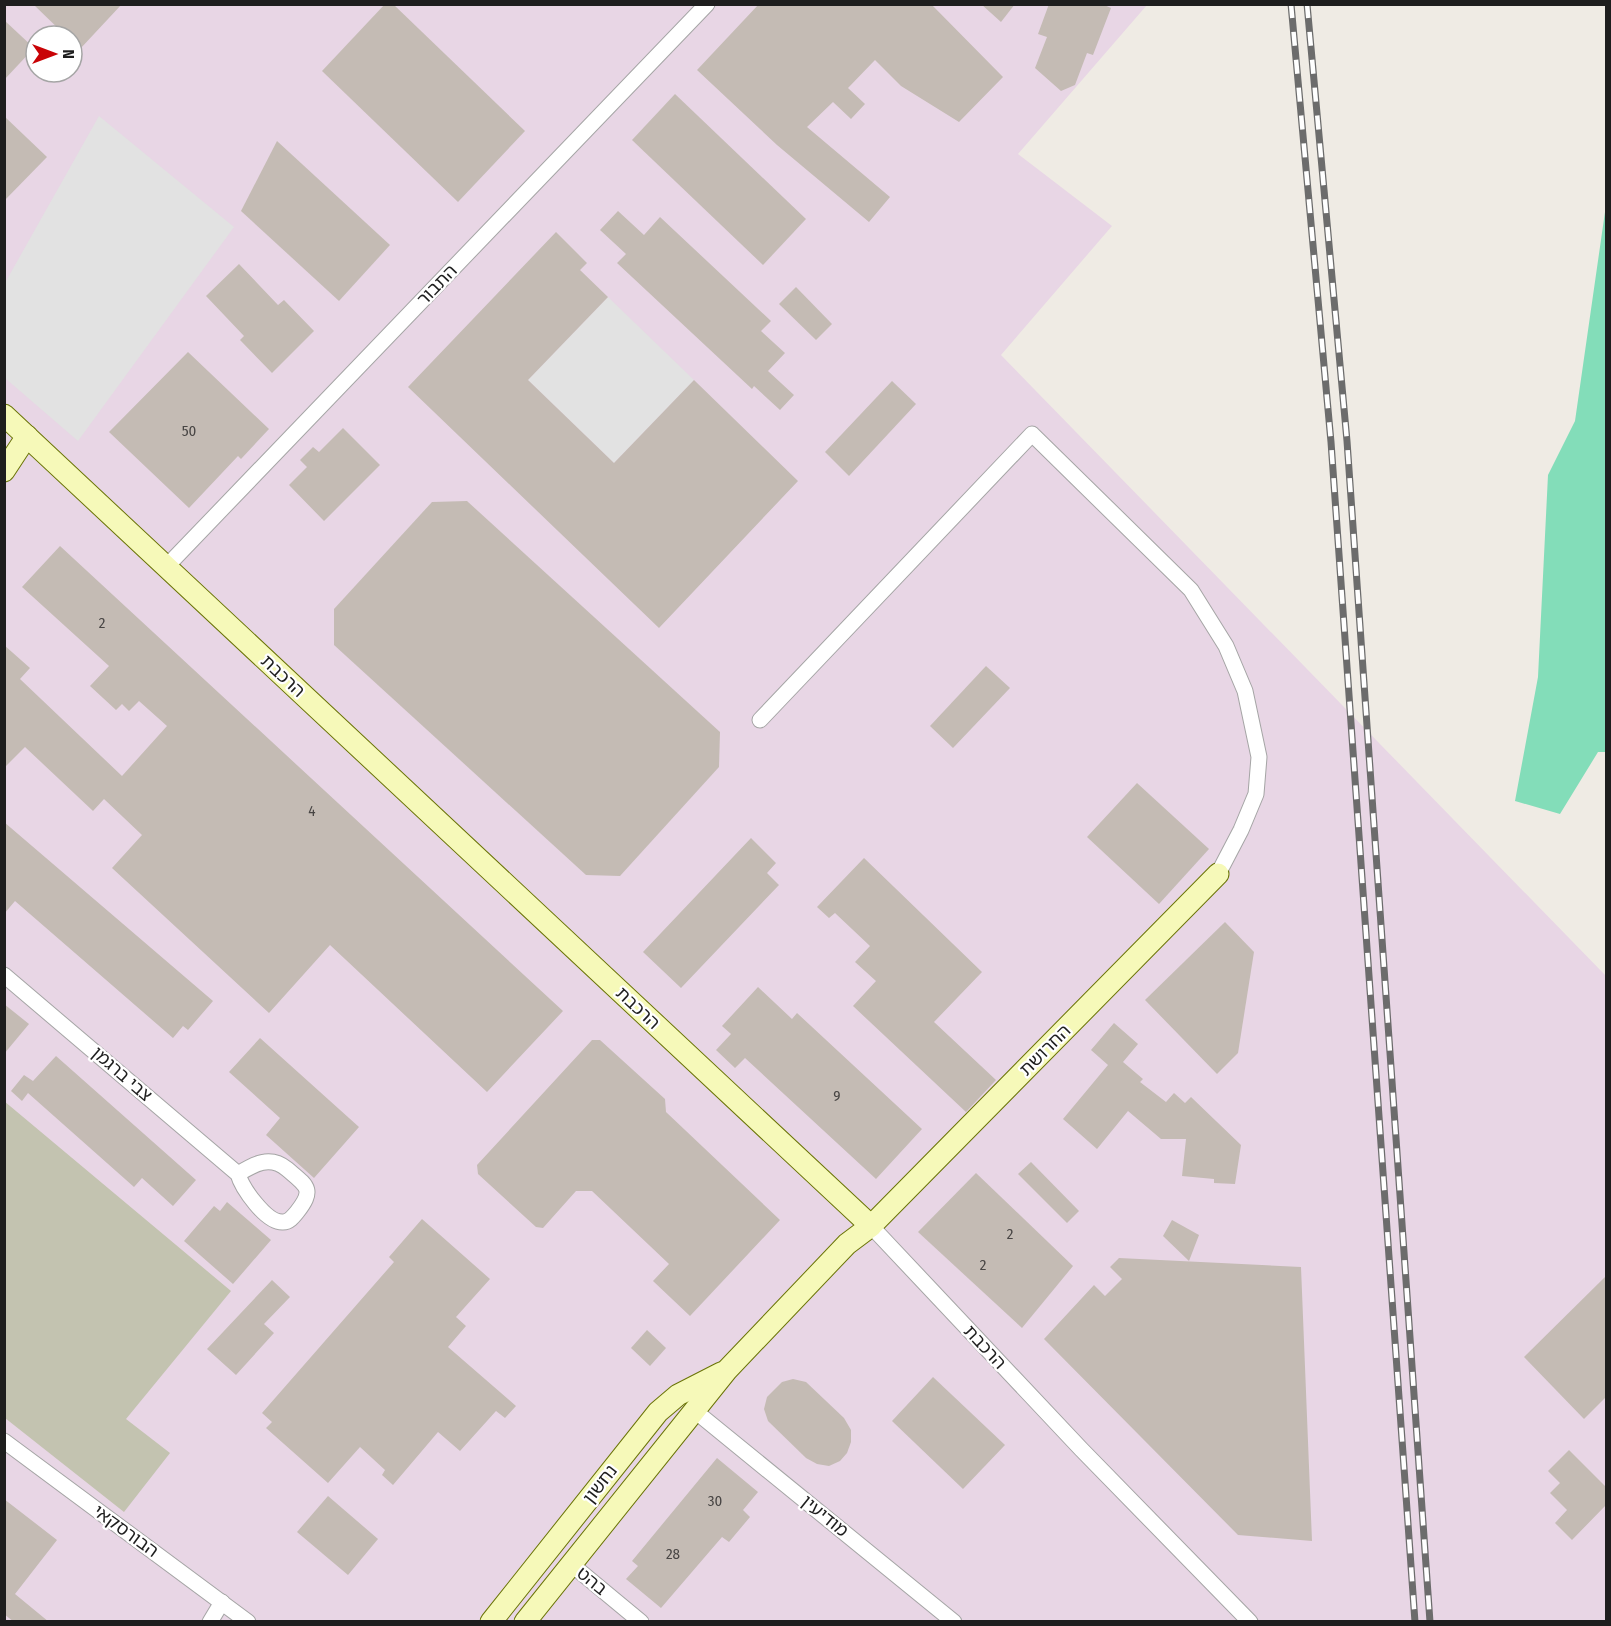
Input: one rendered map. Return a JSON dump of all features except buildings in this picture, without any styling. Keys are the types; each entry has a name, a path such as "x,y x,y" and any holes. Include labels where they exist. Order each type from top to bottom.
{"street":[{"name":"התבור","path":"166,566 707,4"},
{"name":"הרכבת","path":"4,415 872,1226 1081,1449 1250,1622"},
{"path":"760,720 1032,434 1191,590 1226,646 1245,691 1259,757 1256,794 1241,830 1218,874"},
{"path":"4,471 27,436"},
{"name":"החרושת","path":"872,1226 1218,874"},
{"name":"צבי ברגמן","path":"4,975 238,1174 248,1196 274,1221 284,1222 292,1219 308,1199 308,1191 304,1184 274,1161 261,1162 238,1174"},
{"name":"נחשון","path":"525,1622 727,1370 847,1244 872,1226"},
{"name":"נחשון","path":"491,1622 658,1412 678,1395 727,1370"},
{"name":"מודיעין","path":"695,1411 954,1622"},
{"name":"הבורסקאי","path":"4,1441 248,1622"},
{"name":"בהט","path":"571,1564 641,1622"},
{"path":"210,1622 222,1602"}],"shaded area":[{"path":"5,5 1147,5 1018,154 1112,226 1001,355 1606,976 1606,1621 5,1622"},
{"path":"99,116 234,227 78,441 5,378 5,283"},
{"path":"608,297 694,380 614,463 528,380"},
{"path":"4,1101 231,1291 126,1419 170,1453 124,1512 5,1418"}],"green space":[{"path":"1606,205 1606,752 1598,752 1560,814 1515,801 1538,677 1548,475 1575,421"}],"railway":[{"path":"1291,4 1331,442 1415,1622"},
{"path":"1307,4 1347,441 1430,1622"}]}
